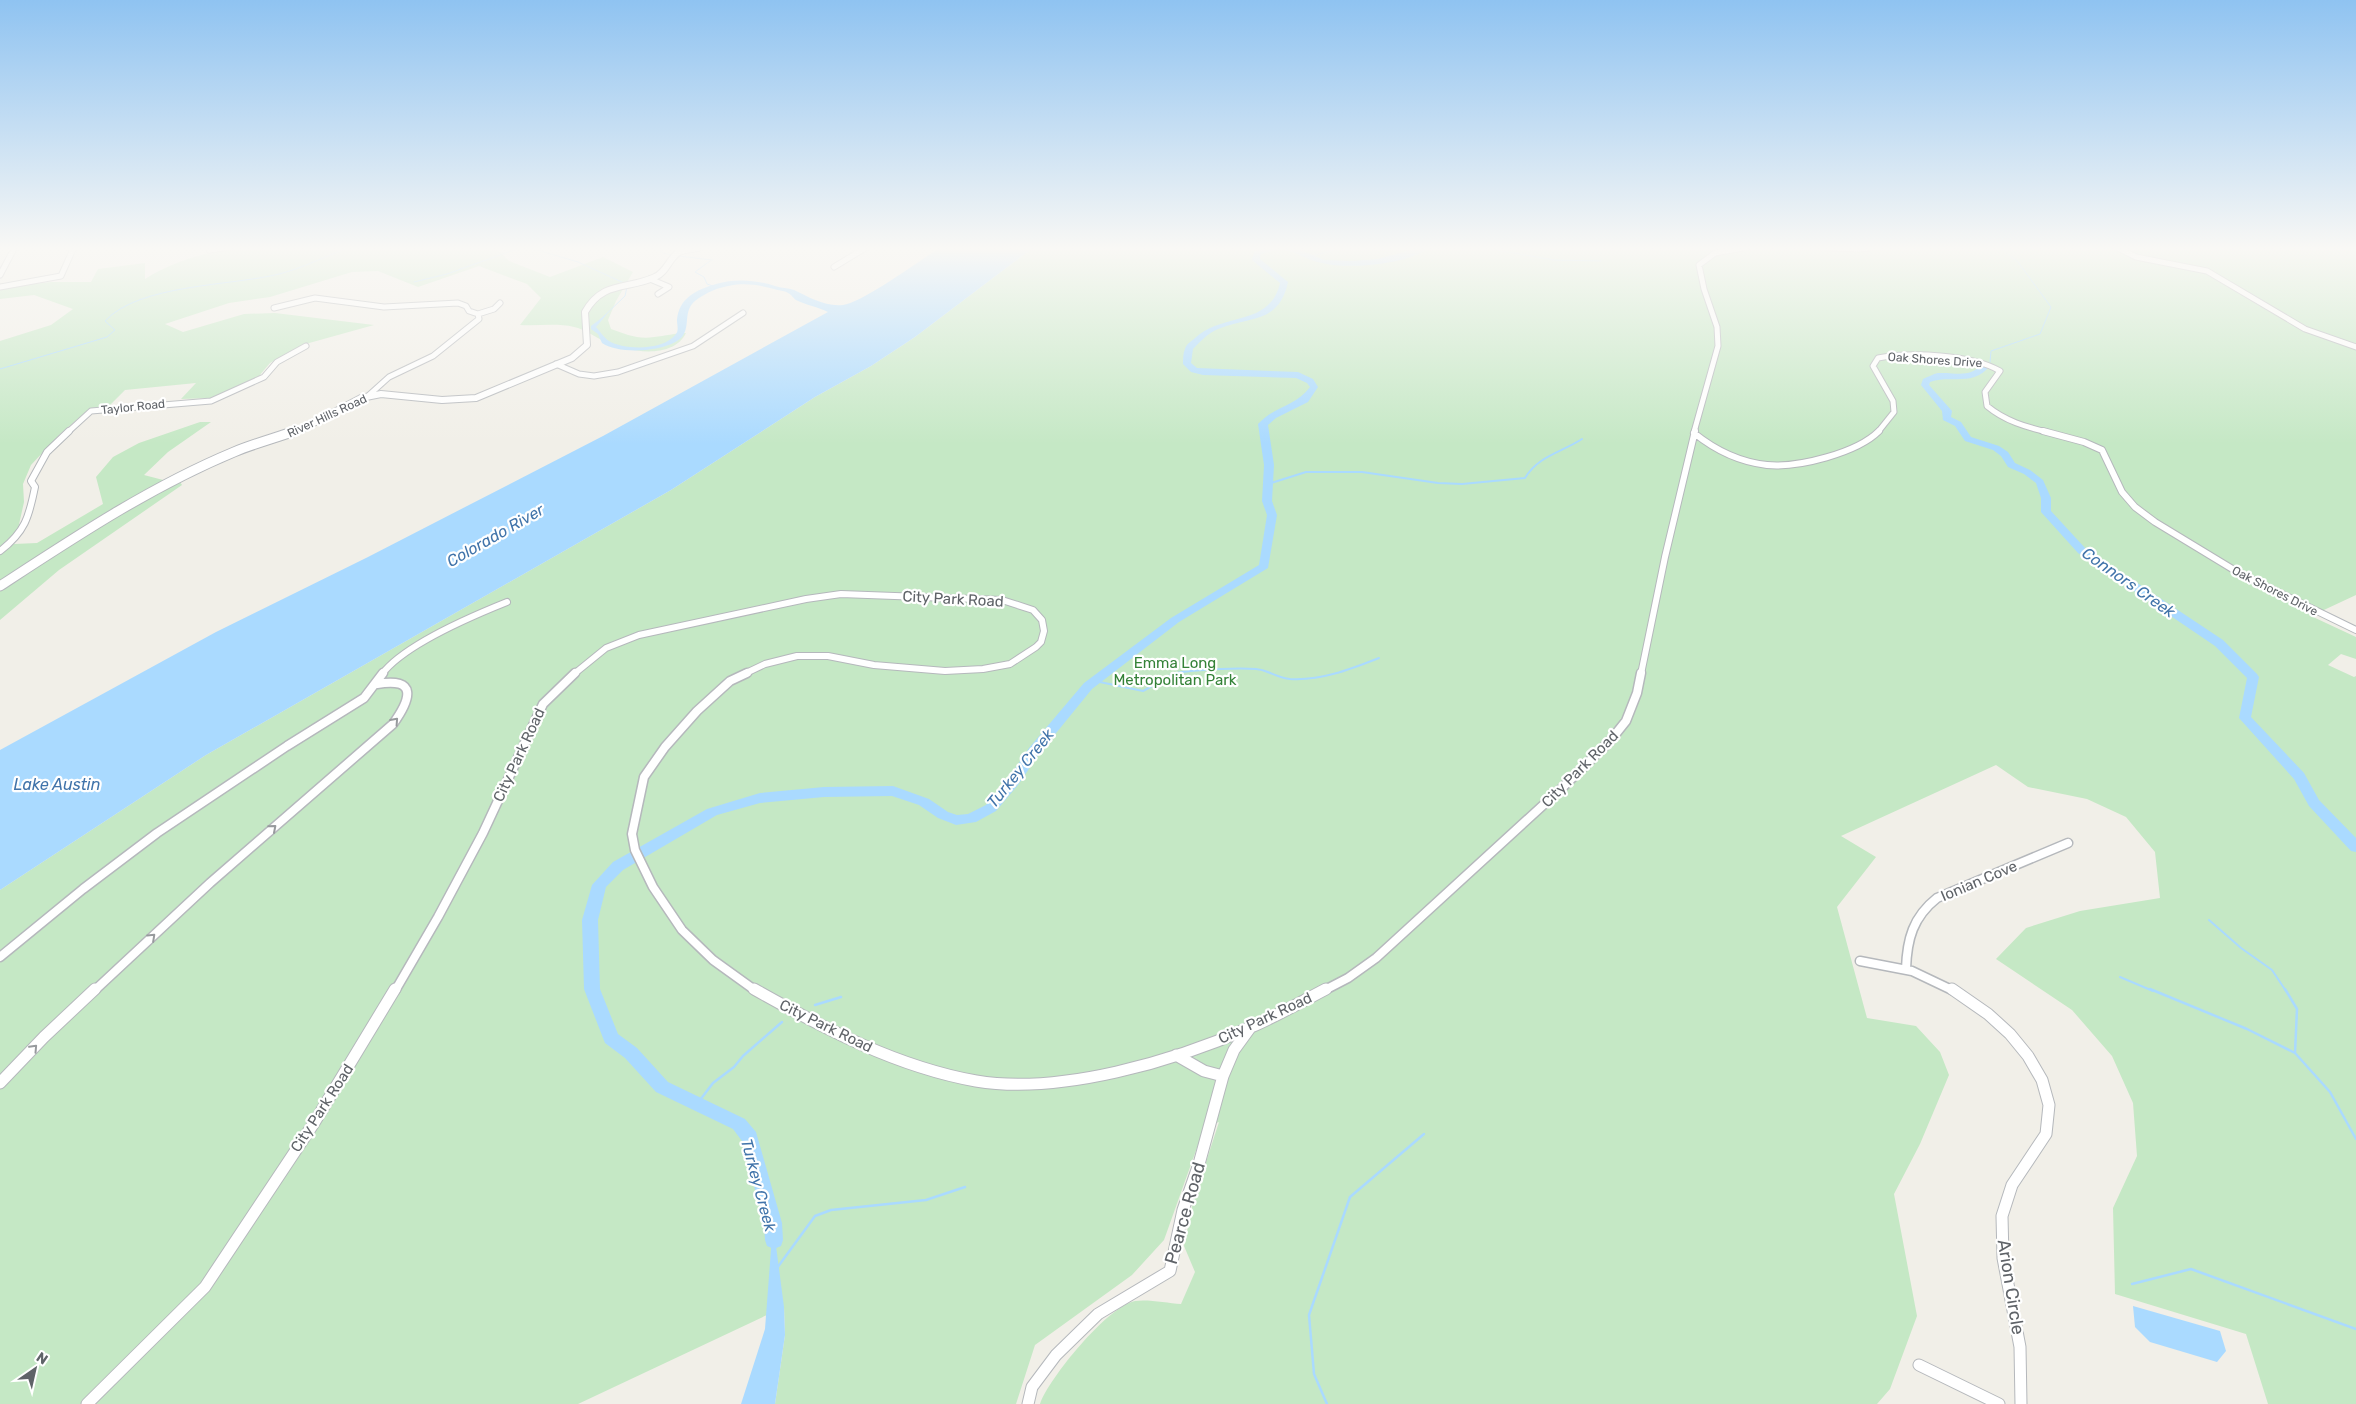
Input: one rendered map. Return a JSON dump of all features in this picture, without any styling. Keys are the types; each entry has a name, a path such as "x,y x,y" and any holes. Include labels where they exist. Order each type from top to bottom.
{"street":[{"path":"474,313 483,313"},
{"name":"River Hills Road","path":"0,586 152,490 234,452 304,428 356,400 369,395 387,394 442,400 476,398 496,392 580,354 589,345 584,325 589,313"},
{"path":"556,364 579,374 594,376 618,372 693,346 742,313"},
{"name":"City Park Road","path":"87,1404 205,1287 328,1100 438,917 483,833 543,704 552,692 596,655 624,639 652,631 806,599 841,594 1002,600 1026,607 1038,614 1042,620 1044,631 1041,642 1018,660 1000,666 968,670 904,669 828,656 803,656 774,661 738,676 691,718 665,747 644,777 632,834 635,850 640,862 657,894 682,930 730,974 798,1014 898,1060 978,1082 1038,1084 1089,1078 1176,1055 1251,1026 1348,978 1376,958 1564,786 1619,731 1629,716 1637,693 1658,586 1694,433 1712,372 1718,340 1717,327 1712,313"},
{"path":"2277,313 2305,329 2356,347"},
{"path":"369,395 389,377 438,352 479,319 478,314"},
{"name":"Taylor Road","path":"0,551 13,541 27,524 35,488 31,481 48,452 92,411 121,407 211,401 250,385 264,377 277,362 306,346"},
{"name":"Oak Shores Drive","path":"1694,433 1711,446 1768,465 1822,458 1850,451 1867,442 1894,412 1893,401 1873,366 1878,358 1896,355 1981,361 1995,366 2000,371 2000,375 1987,387 1984,396 1986,404 1996,413 2020,425 2095,445 2102,450 2114,479 2122,492 2135,507 2155,522 2246,577 2356,630"},
{"path":"1691,446 1711,446"},
{"path":"0,958 83,889 156,833 312,730 358,702 377,684 387,668 415,647 463,619 506,602"},
{"path":"0,1084 44,1037 210,883 393,724 402,713 407,701 406,691 403,685 398,682 377,684"},
{"name":"Ionian Cove","path":"1906,969 1906,949 1912,928 1923,908 1937,898 2068,843"},
{"name":"Arion Circle","path":"1860,961 1906,969 1946,985 1989,1014 2015,1039 2029,1057 2040,1077 2048,1106 2046,1131 2041,1143 2010,1186 2002,1216 2003,1254 2020,1347 2021,1404"},
{"name":"Pearce Road","path":"1028,1404 1032,1387 1056,1355 1098,1314 1170,1271 1183,1210 1199,1164 1223,1076 1234,1050 1251,1026"},
{"path":"1176,1055 1204,1071 1223,1076"},
{"path":"1919,1365 1999,1404"}],"green space":[{"path":"68,313 200,313 165,324 183,332 244,314 275,313 374,325 302,345 270,363 259,376 241,387 213,398 181,399 196,383 125,390 110,405 87,411 60,434 31,465 23,484 24,502 18,529 0,547 0,341 51,325"},
{"path":"530,313 611,313 608,320 611,329 632,336 648,338 686,333 680,342 671,347 661,350 638,351 615,346 574,327 520,325"},
{"name":"Emma Long Metropolitan Park","path":"947,313 2356,313 2356,595 2311,616 2356,637 2356,659 2341,654 2328,665 2354,677 2356,676 2356,1404 2268,1404 2246,1334 2115,1294 2113,1208 2137,1156 2133,1103 2112,1056 2072,1010 1996,959 2026,928 2080,911 2160,898 2155,852 2126,817 2087,799 2028,787 1996,765 1841,836 1876,857 1837,907 1867,1018 1916,1026 1940,1052 1949,1075 1920,1144 1894,1194 1917,1316 1890,1389 1877,1404 1040,1404 1067,1361 1095,1329 1124,1306 1135,1301 1181,1304 1195,1272 1184,1246 1193,1202 1219,1122 1204,1128 1164,1240 1132,1275 1035,1345 1016,1404 775,1404 785,1335 784,1307 578,1404 0,1404 0,890 206,755 671,490 815,397 871,366"},
{"path":"200,422 211,422 168,452 144,475 167,481 0,584 0,553 14,544 37,543 103,504 96,477 113,457 139,443"},
{"path":"180,482 182,485 59,570 0,620 0,588 106,521"}],"water":[{"name":"Lake Austin","path":"678,313 688,313 686,329 682,337 666,346 655,349 631,350 610,347 602,343 598,334 591,329 591,326 607,314 596,327 609,341 624,346 644,347 663,344 670,340 678,329"},
{"name":"Lake Austin","path":"827,313 947,313 871,366 815,397 671,490 206,755 0,890 0,750 216,632 368,557 603,436"},
{"path":"773,1223 784,1307 785,1335 775,1404 741,1404 765,1329"},
{"path":"2133,1306 2220,1331 2226,1351 2217,1362 2150,1342 2135,1327"}],"waterway":[{"path":"0,369 107,337 115,330 105,321 116,313"},
{"path":"599,321 608,313"},
{"name":"Turkey Creek","path":"774,1240 773,1223 750,1138 739,1124 662,1087 631,1053 611,1038 592,989 590,920 599,885 618,866 712,812 760,798 824,792 893,791 924,802 943,815 956,820 971,819 991,808 1013,782 1034,751 1088,686 1175,620 1264,566 1272,515 1267,501 1269,465 1263,424 1273,416 1305,400 1314,387 1310,381 1298,375 1203,372 1194,370 1187,364 1189,348 1205,333 1217,327 1264,313"},
{"name":"Connors Creek","path":"1990,362 1991,351 2040,334 2049,313"},
{"name":"Connors Creek","path":"1987,365 1979,373 1954,378 1938,376 1926,381 1925,385 1947,411 1946,418 1958,424 1968,439 1996,448 2005,454 2011,465 2027,472 2040,482 2046,498 2046,512 2082,551 2219,643 2253,677 2245,718 2299,776 2314,803 2356,847"},
{"path":"1268,484 1306,472 1362,472 1438,483 1462,484 1525,478 1543,459 1582,439"},
{"path":"1095,681 1143,691 1168,676 1177,673 1235,669 1265,671 1280,677 1302,679 1336,673 1379,658"},
{"path":"2209,920 2241,948 2272,970 2286,991"},
{"path":"2120,977 2153,991"},
{"path":"2150,989 2247,1029 2295,1053"},
{"path":"2285,989 2297,1009 2295,1053"},
{"path":"815,1005 841,997"},
{"path":"697,1104 713,1083 734,1067 743,1056 782,1022"},
{"path":"2295,1053 2330,1092 2356,1139"},
{"path":"1327,1404 1314,1374 1309,1315 1350,1197 1424,1134"},
{"path":"777,1268 815,1216 831,1210 926,1200 965,1187"},
{"path":"2132,1284 2191,1269 2356,1329"}],"water label":[{"name":"Colorado River","path":"495,535"}]}
